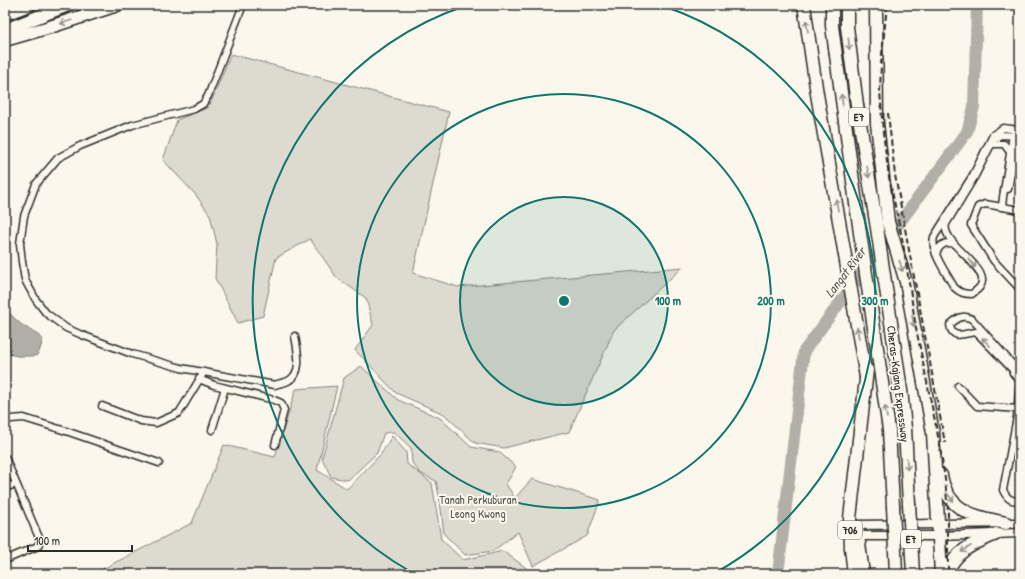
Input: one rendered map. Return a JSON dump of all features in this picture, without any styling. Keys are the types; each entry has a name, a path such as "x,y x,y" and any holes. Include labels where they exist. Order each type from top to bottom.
{"highway":[{"path":"5,14 29,5"},
{"path":"5,30 68,5"},
{"path":"5,40 117,5"},
{"name":"Cheras–Kajang Expressway","path":"832,5 832,26 873,327 889,430 896,574"},
{"name":"Cheras–Kajang Expressway","path":"847,5 847,27 856,105 888,300 905,428 913,574"},
{"path":"876,5 870,101 874,150 886,218 902,360 900,390"},
{"path":"803,6 866,377"},
{"path":"886,218 906,282 933,433 941,574"},
{"path":"863,574 858,530 858,504 855,486 866,377 873,327"},
{"path":"933,433 939,451 943,486 948,495 960,509 977,517 1006,523"},
{"name":"706","path":"854,574 850,518 855,486"},
{"path":"946,574 956,556 965,549 996,534"}],"street":[{"path":"243,5 208,96 203,104 194,109 132,125 80,146 58,158 36,184 24,216 20,244 22,262 25,280 36,300 46,313 66,328 132,354 181,368 275,385 289,380 298,370 295,336"},
{"path":"1003,128 1018,133 997,137 994,139 976,176 946,224 945,231 978,271 982,279 980,287 972,294 964,294 954,287 936,254 933,242 934,237 973,175 991,138 996,132 1003,128"},
{"path":"1003,205 1010,152 1018,133"},
{"path":"1003,205 1006,198 1018,133"},
{"path":"990,146 993,144 1004,144 1010,152"},
{"path":"1020,210 1003,205 985,204 978,207 971,225 994,260 1020,289"},
{"path":"936,254 943,244 955,244"},
{"path":"962,317 972,319 1016,368 976,332 958,335 954,334 950,329 950,325 956,318 962,317"},
{"path":"1016,368 1014,376 1020,378 1018,409 1003,490 1010,500 1020,501"},
{"path":"102,406 141,421 156,423 179,413 204,372"},
{"path":"199,379 225,388 281,403 284,410 275,445"},
{"path":"958,386 977,406 1018,409"},
{"path":"212,430 225,388"},
{"path":"5,421 24,418 159,463"},
{"path":"5,456 40,540 38,546 5,560"},
{"path":"5,488 16,484"},
{"path":"858,530 938,524 1020,523"},
{"path":"858,530 939,536 1020,534"}],"green space":[{"path":"231,54 449,112 413,273 458,287 683,267 614,330 569,432 504,448 475,443 444,414 396,393 355,350 373,325 366,298 337,278 310,239 276,258 263,316 238,323 215,278 217,244 210,215 195,194 163,160 177,120 209,107"},
{"name":"Tanah Perkuburan Leong Kwong","path":"361,366 398,400 440,418 471,447 499,452 516,467 506,484 515,498 532,479 600,500 587,536 533,566 518,532 493,551 465,555 444,534 436,481 420,473 412,463 411,448 394,432 384,433 377,453 348,480 331,477 322,458 344,378"},
{"path":"337,386 317,470 347,489 381,454 392,436 406,452 407,464 432,483 441,539 463,560 503,551 529,570 522,574 93,574 192,523 224,445 275,457 296,389"}],"shaded area":[{"path":"5,307 12,316 43,340 36,356 17,356 5,353"}],"waterway":[{"name":"Langat River","path":"778,574 804,351 967,132 974,107 977,5"}],"railway":[{"path":"887,5 880,91 883,132 889,177 903,243 916,328 939,441 945,479 948,511 948,574"},
{"path":"888,113 895,175 945,443"}]}
